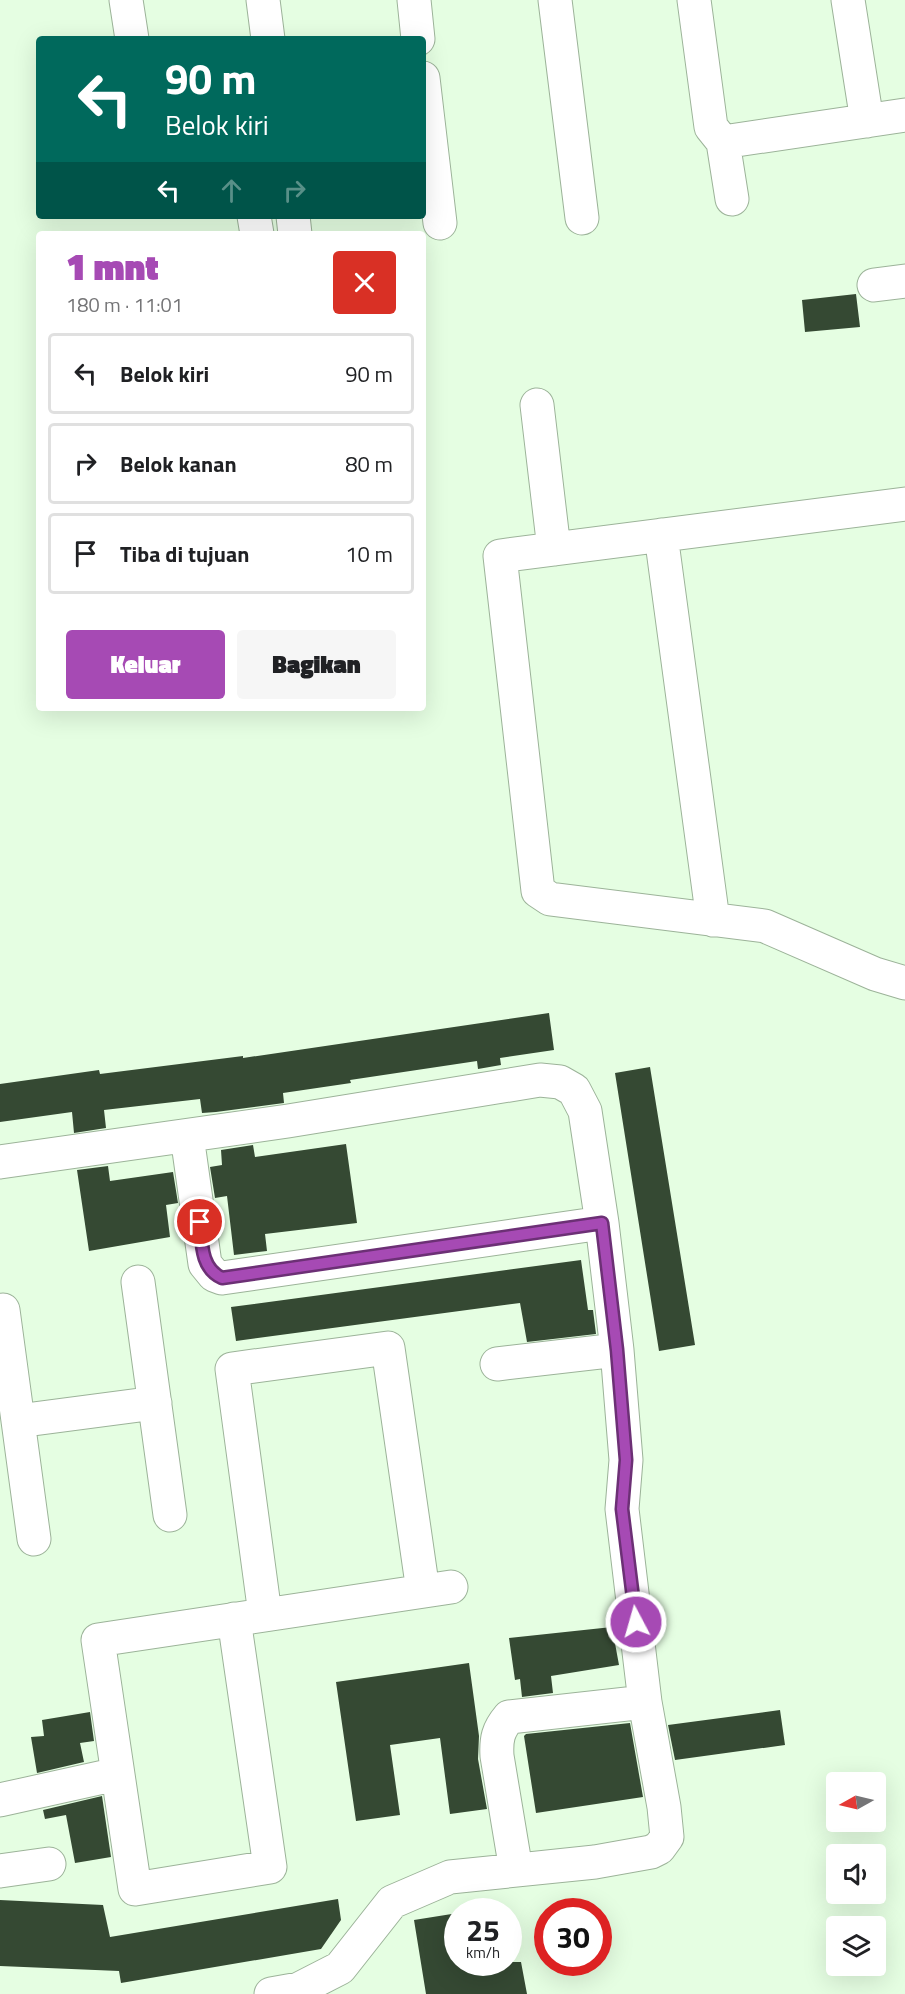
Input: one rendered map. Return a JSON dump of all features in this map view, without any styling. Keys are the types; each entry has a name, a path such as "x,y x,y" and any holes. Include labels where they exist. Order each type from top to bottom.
{"street":[{"path":"126,0 132,36"},
{"path":"263,0 268,36"},
{"path":"414,0 418,36"},
{"path":"555,0 582,218"},
{"path":"694,0 711,127 723,141 732,199"},
{"path":"848,0 867,121"},
{"path":"426,104 440,223"},
{"path":"723,141 905,115"},
{"path":"537,405 554,549"},
{"path":"905,504 500,556 538,891 550,899 765,926 875,974 905,983"},
{"path":"661,535 713,920"},
{"path":"0,1162 188,1136 540,1080 560,1082 574,1090 585,1111 602,1223 617,1350 626,1460 622,1509 645,1702 664,1807 667,1837 663,1844 651,1852 595,1862 450,1877 392,1902 340,1968 299,1989 272,1994"},
{"path":"188,1136 206,1264 214,1275 222,1278 602,1223"},
{"path":"138,1282 170,1515"},
{"path":"3,1310 11,1404 34,1539"},
{"path":"250,1617 232,1369 388,1348 437,1589 250,1617 98,1640 135,1889 270,1867 250,1617"},
{"path":"497,1364 617,1350"},
{"path":"11,1404 154,1403"},
{"path":"516,1870 497,1756 496,1743 502,1726 509,1717 645,1702"},
{"path":"0,1800 117,1774"},
{"path":"0,1871 49,1864"}],"building":[{"path":"856,294 860,327 805,332 802,300"},
{"path":"549,1013 554,1050 500,1058 501,1065 478,1069 477,1061 350,1080 351,1083 283,1093 284,1103 216,1112 202,1113 200,1099 104,1110 106,1128 74,1133 72,1112 0,1122 0,1084 99,1070 100,1074 243,1056 243,1058"},
{"path":"650,1067 695,1345 659,1351 615,1073"},
{"path":"346,1144 357,1223 265,1234 267,1251 234,1255 227,1196 215,1198 210,1167 222,1165 221,1150 253,1145 255,1157"},
{"path":"108,1166 110,1181 173,1172 178,1203 166,1205 170,1237 89,1251 77,1170"},
{"path":"581,1260 588,1310 593,1310 596,1334 527,1342 520,1303 236,1341 231,1307"},
{"path":"612,1627 619,1665 551,1676 553,1693 522,1697 520,1679 515,1680 509,1638"},
{"path":"469,1663 479,1736 478,1759 487,1809 450,1814 440,1738 390,1745 400,1815 356,1821 336,1682"},
{"path":"780,1710 785,1745 675,1760 668,1725"},
{"path":"90,1712 94,1741 80,1743 84,1762 37,1773 31,1737 44,1736 42,1720"},
{"path":"630,1723 643,1797 536,1813 524,1736 526,1734"},
{"path":"102,1796 111,1857 75,1863 66,1815 45,1819 43,1810"},
{"path":"338,1899 341,1920 321,1949 121,1983 119,1971 0,1966 0,1900 103,1905 110,1937"},
{"path":"444,1915 444,1976 522,1976 522,1967 527,1994 426,1994 414,1920"}],"route":[{"path":"200,1222 206,1264 214,1275 222,1278 602,1223 617,1350 626,1460 622,1509 636,1622"}]}
